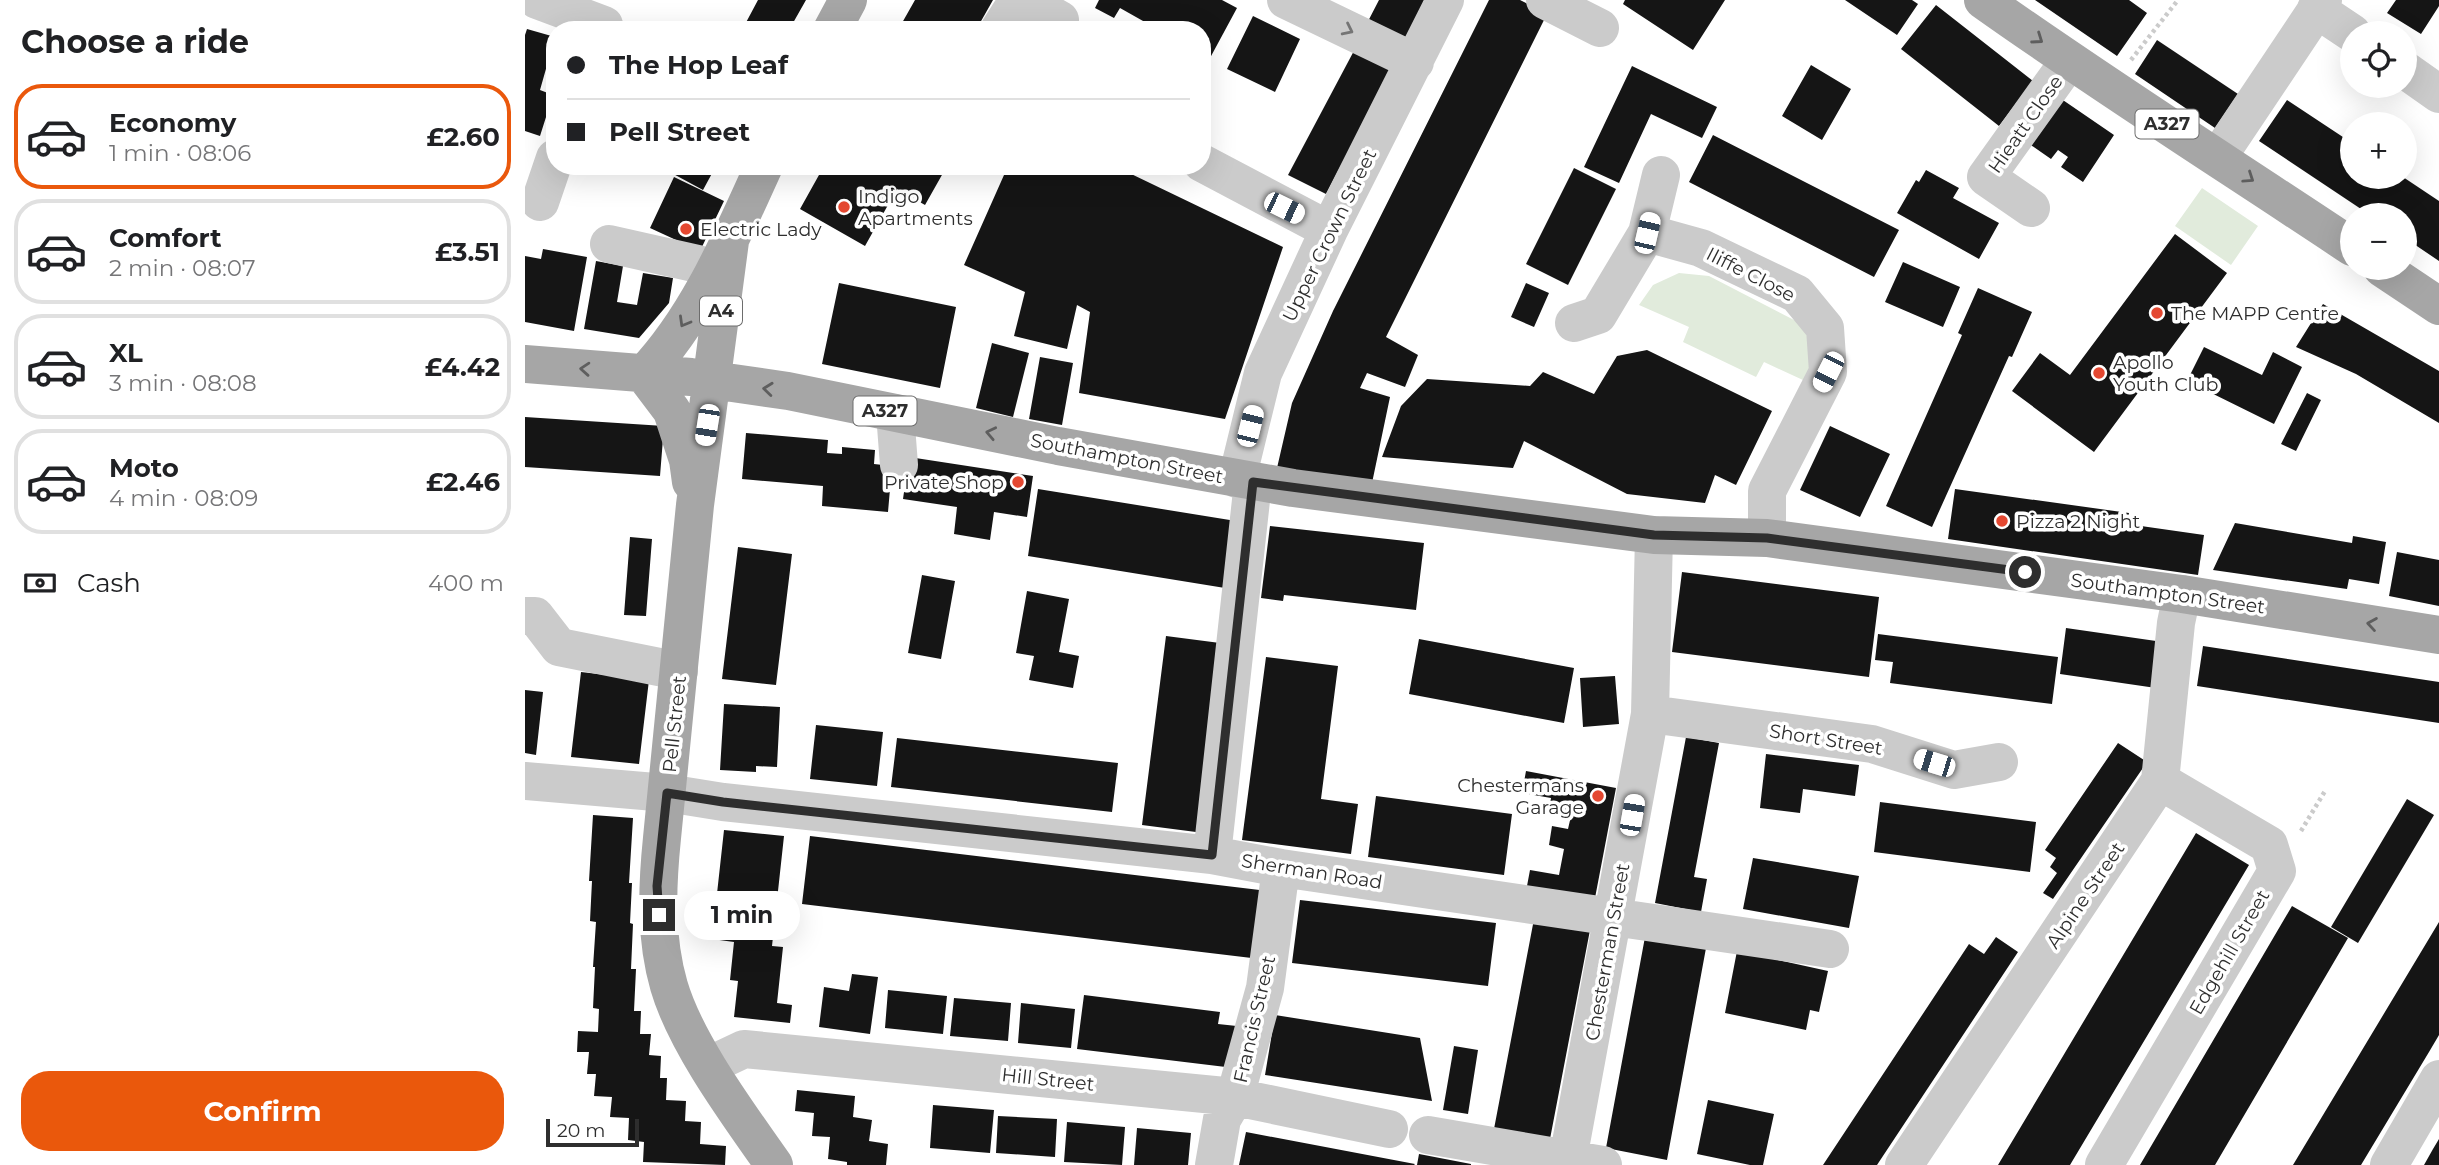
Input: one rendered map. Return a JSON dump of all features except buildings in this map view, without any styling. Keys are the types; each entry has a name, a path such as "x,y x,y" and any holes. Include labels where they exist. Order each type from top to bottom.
{"main road":[{"path":"837,21 848,0"},
{"name":"A327","path":"1983,0 2069,61 2340,239"},
{"name":"A4","path":"712,380 721,257 760,175"},
{"path":"644,374 669,348 721,257"},
{"path":"2400,280 2439,306"},
{"name":"Southampton Street","path":"525,364 712,380 788,391 1058,446 1245,480 1654,535 1767,538 2182,594 2439,635"},
{"name":"Pell Street","path":"644,374 672,411 688,460 695,505"},
{"name":"Pell Street","path":"712,380 695,505 657,886 663,957 669,986 678,1010 708,1066 774,1165"}],"street":[{"path":"537,0 606,18"},
{"path":"1005,21 1018,0"},
{"path":"1026,0 1060,20"},
{"path":"1286,0 1415,62"},
{"name":"Upper Crown Street","path":"1212,855 1245,480 1263,373 1329,230 1445,0"},
{"path":"1545,0 1600,28"},
{"path":"2218,157 2320,4 2340,22"},
{"name":"Hieatt Close","path":"2031,208 1986,177 2069,61"},
{"path":"2417,78 2439,93"},
{"path":"1211,168 1329,230"},
{"path":"1574,323 1598,315 1647,233 1661,175"},
{"name":"Iliffe Close","path":"1647,233 1701,248 1797,294 1825,328 1828,372 1767,491 1767,538"},
{"path":"609,244 698,264 721,257"},
{"path":"895,413 899,465"},
{"name":"Chesterman Street","path":"1586,1162 1614,916 1650,713 1654,535"},
{"name":"Alpine Street","path":"1904,1165 2160,781 2176,623 2182,594"},
{"path":"525,615 535,616 559,647 679,671"},
{"name":"Short Street","path":"1650,713 1872,744 1954,770 1999,762"},
{"name":"Sherman Road","path":"525,781 667,793 723,802 1212,855 1281,868 1830,949"},
{"name":"Edgehill Street","path":"2104,1165 2277,871 2269,845 2160,781"},
{"name":"Francis Street","path":"1214,1165 1222,1119 1235,1097 1265,988 1281,868"},
{"name":"Hill Street","path":"708,1066 744,1049 1235,1097 1389,1129"},
{"path":"2389,1165 2439,1079"},
{"path":"1428,1135 1586,1162"}],"path":[{"path":"2110,87 2178,0"}],"green space":[{"path":"2202,188 2258,226 2231,265 2175,226"},
{"path":"1679,273 1709,276 1796,321 1815,343 1816,386 1764,362 1756,377 1683,342 1689,327 1639,305 1653,285"}],"place":[{"name":"Indigo Apartments","path":"844,207"},
{"name":"Electric Lady","path":"686,229"},
{"name":"The MAPP Centre","path":"2157,313"},
{"name":"Apollo Youth Club","path":"2099,373"},
{"name":"Private Shop","path":"1018,482"},
{"name":"Pizza 2 Night","path":"2002,521"},
{"name":"Chestermans Garage","path":"1598,796"}],"route":[{"path":"659,915 657,886 667,793 723,802 1212,855 1253,482 1654,535 1767,538 2025,572"}]}
